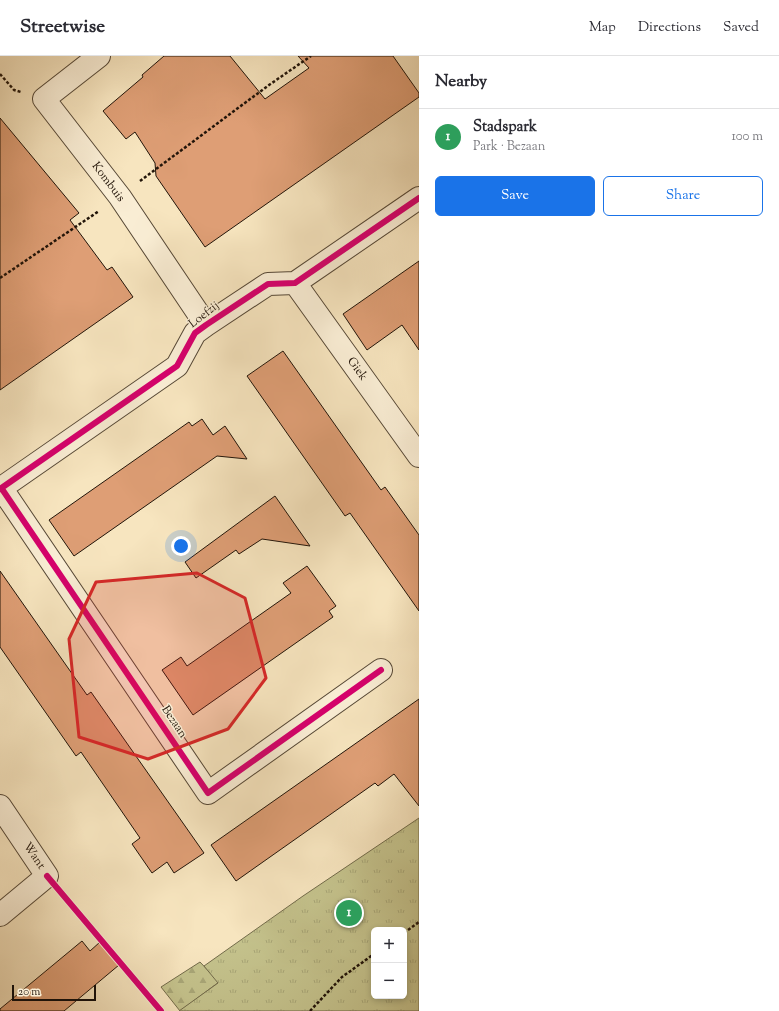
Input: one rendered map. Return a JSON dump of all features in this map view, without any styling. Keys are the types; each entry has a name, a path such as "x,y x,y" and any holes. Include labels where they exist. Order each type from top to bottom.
{"street":[{"name":"Kombuis","path":"99,56 44,99 120,197 206,325"},
{"path":"295,283 419,198"},
{"name":"Loefzij","path":"1,489 177,366 195,333 206,325 268,284 295,283"},
{"name":"Giek","path":"295,283 419,456"},
{"name":"Bezaan","path":"1,489 208,793 381,670"},
{"name":"Want","path":"0,806 47,876 0,915"}],"path":[{"path":"0,278 120,197 269,85 312,56"},
{"path":"407,931 419,922"},
{"path":"310,1011 342,977 371,956"}],"highlighted area":[{"path":"197,573 245,598 266,678 228,729 148,759 79,737 69,639 96,582"}],"green space":[{"path":"419,818 419,1011 179,1011 218,983 204,966 303,896"},
{"path":"200,962 219,982 180,1011 161,987"}],"building":[{"path":"164,56 230,56 265,99 309,68 298,56 393,56 419,93 419,97 205,247 156,176 155,163 135,132 126,139 103,111 143,77 142,75"},
{"path":"0,118 79,213 70,220 107,270 112,267 133,297 0,390"},
{"path":"419,261 419,350 402,325 367,350 343,314"},
{"path":"283,351 381,490 385,487 419,535 419,611 350,513 345,516 247,376"},
{"path":"202,419 213,435 225,426 247,459 217,456 74,556 49,520 189,422 192,426"},
{"path":"275,496 310,546 262,539 239,554 236,550 196,578 185,562"},
{"path":"307,566 336,606 329,611 333,617 193,715 162,670 181,657 187,666 291,593 283,583"},
{"path":"0,571 87,695 91,692 204,853 174,873 167,862 152,873 132,844 140,838 81,752 76,756 0,647"},
{"path":"419,699 419,806 394,774 378,786 375,783 236,881 211,845"},
{"path":"82,941 90,951 100,942 119,965 64,1011 0,1011 0,1009"}],"cycle path":[{"path":"0,489 177,366 195,333 206,325 268,284 295,283 419,198"},
{"path":"2,489 208,793 381,670"},
{"path":"47,876 161,1011"}],"place":[{"name":"Stadspark","path":"349,913"}]}
